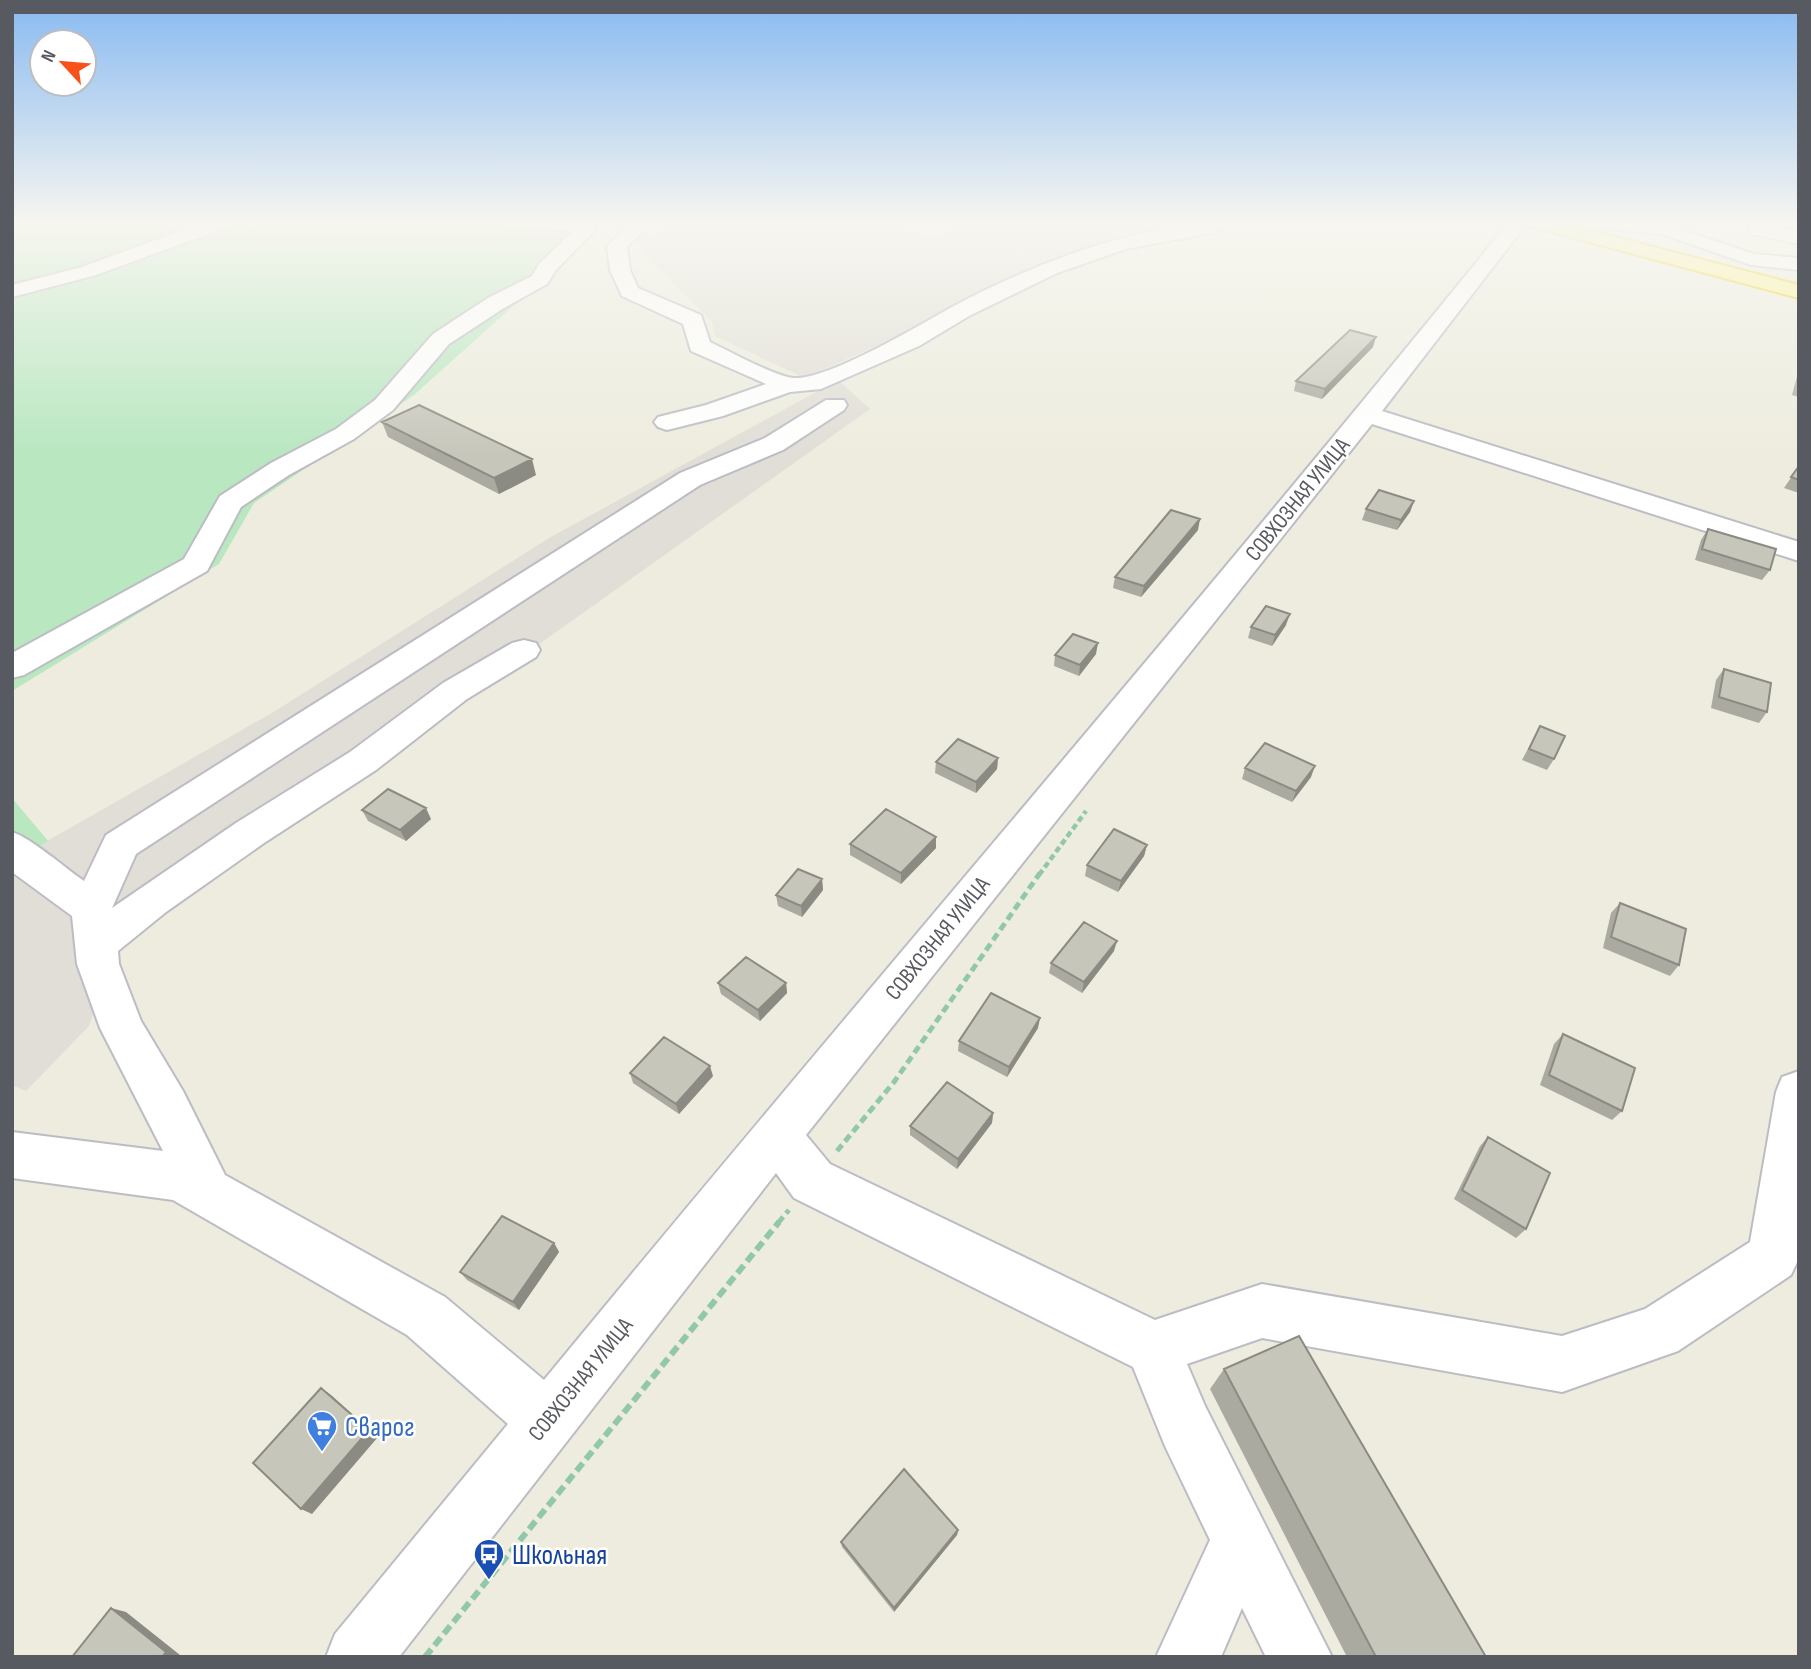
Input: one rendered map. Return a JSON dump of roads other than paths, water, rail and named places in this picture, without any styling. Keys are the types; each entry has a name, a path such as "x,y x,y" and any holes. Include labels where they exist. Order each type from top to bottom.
{"street":[{"path":"12,667 196,565 230,502 280,469 345,434 384,405 441,339 502,300"},
{"path":"647,300 693,320 699,346 787,385"},
{"path":"667,422 714,411 787,385 812,384 911,341 985,300"},
{"name":"СОВХОЗНАЯ УЛИЦА","path":"358,1657 776,1135 1367,414 1457,300"},
{"path":"207,1192 166,1106 122,1028 98,964 94,926 120,845 690,479 774,444 835,405"},
{"path":"1367,414 1799,552"},
{"path":"94,926 152,901 228,848 363,761 455,691 524,650"},
{"path":"12,846 94,926"},
{"path":"1153,1348 1262,1311 1562,1364 1659,1332 1786,1264 1799,1092"},
{"path":"776,1135 812,1181 1153,1348 1185,1426 1300,1657"},
{"path":"12,1155 180,1177 426,1317 547,1420"},
{"path":"1188,1657 1242,1538"}],"place":[{"name":"Сварог","path":"322,1453"},
{"name":"Школьная","path":"489,1581"}]}
